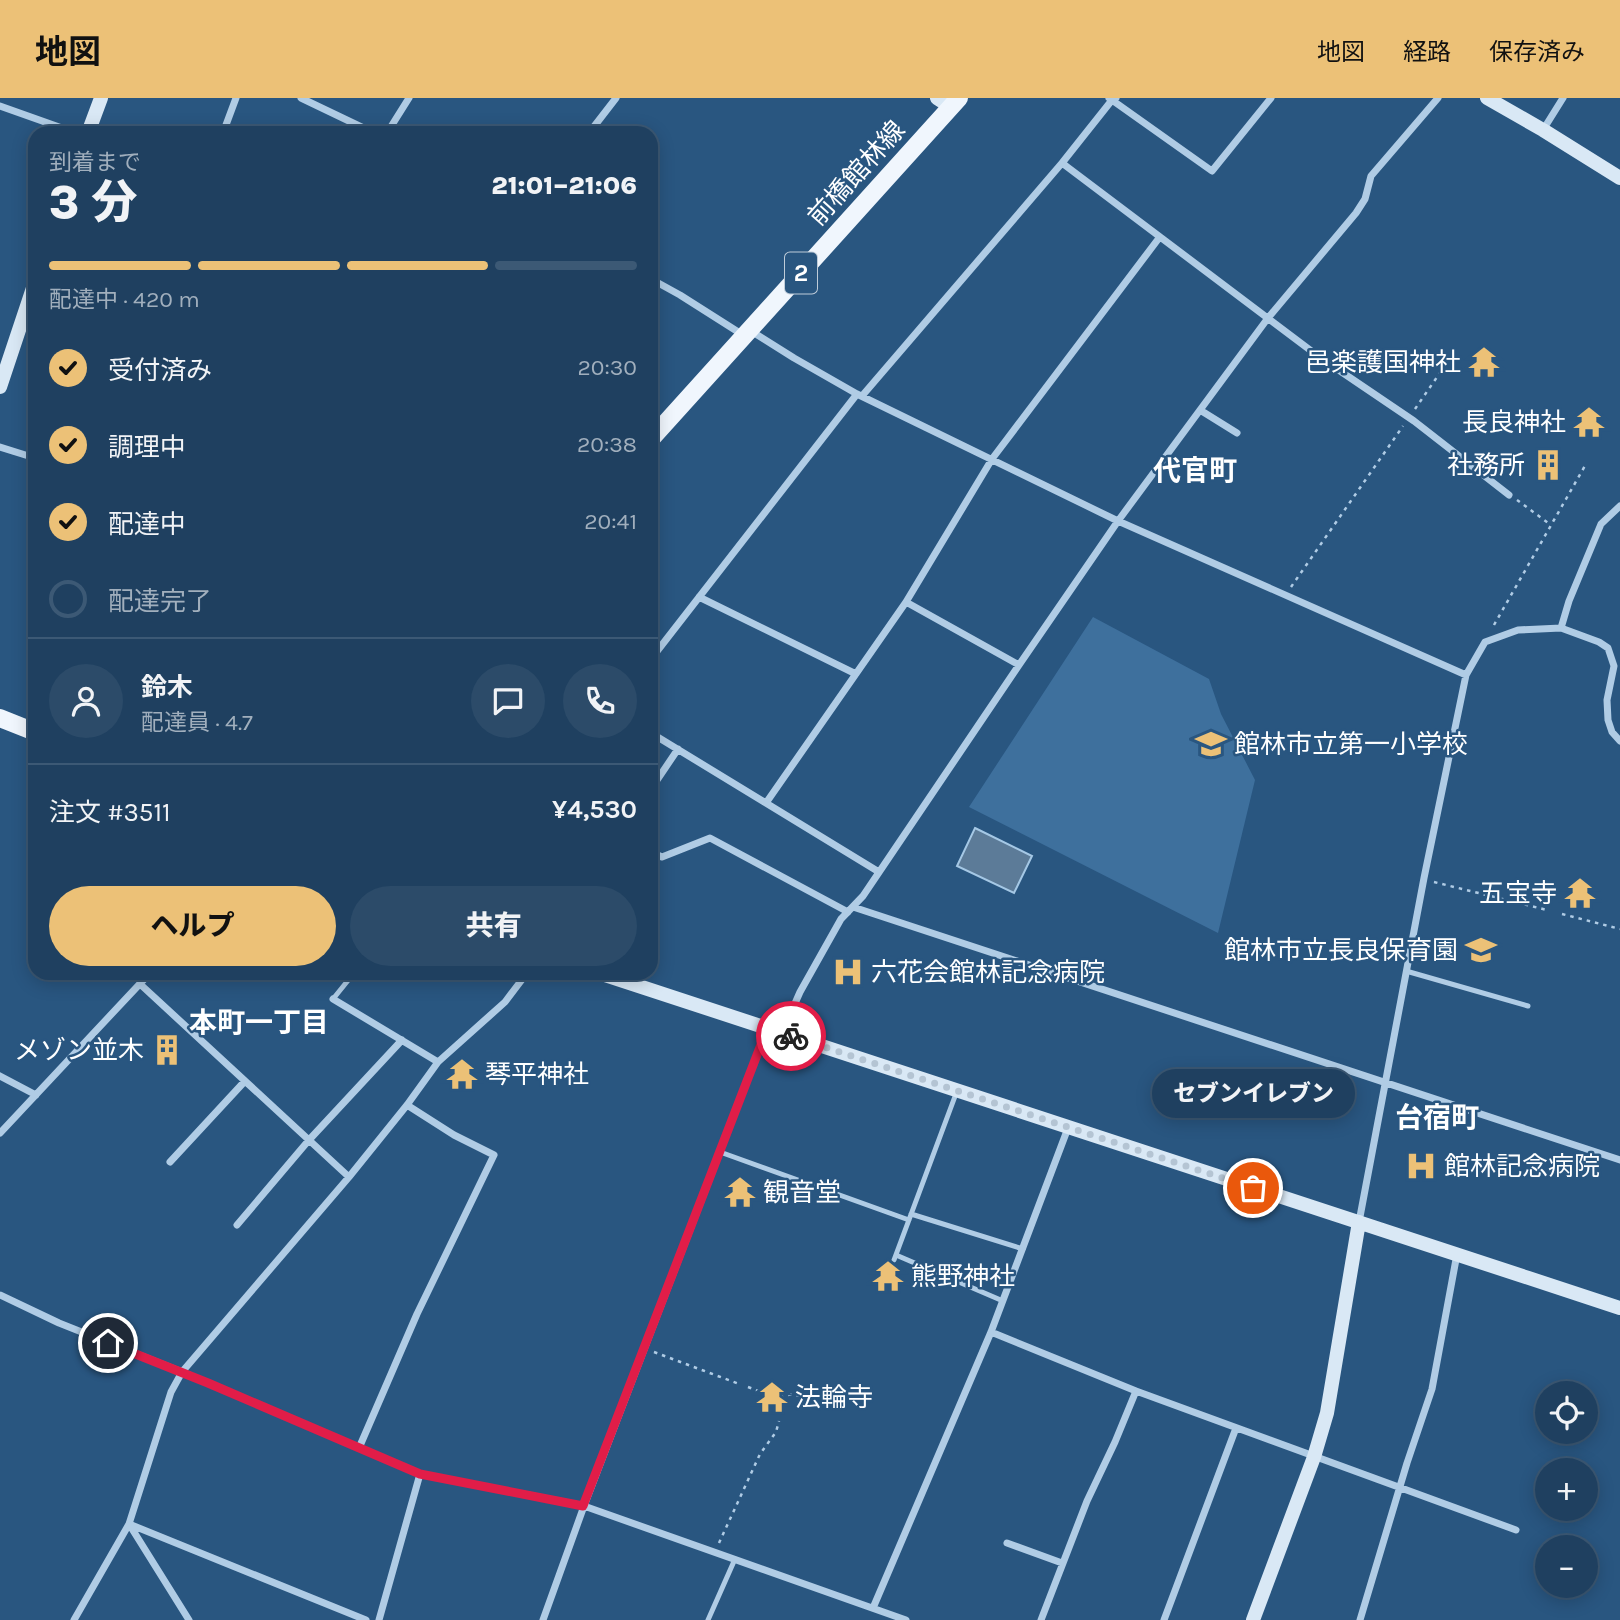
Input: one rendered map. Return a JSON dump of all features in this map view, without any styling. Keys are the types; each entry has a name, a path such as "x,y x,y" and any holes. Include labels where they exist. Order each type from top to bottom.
{"main road":[{"name":"前橋館林線","path":"658,431 949,101"},
{"path":"0,718 28,729"}],"street":[{"path":"91,126 101,98"},
{"path":"225,126 236,98"},
{"path":"301,98 359,126"},
{"path":"391,126 409,98"},
{"path":"594,126 616,98"},
{"path":"658,650 859,395 1062,163 1112,99 1212,171 1271,98"},
{"path":"543,1620 583,1506 720,1152 774,1031 800,992 841,919 863,897 1118,522 1268,318 1356,213 1365,199 1371,176 1438,98"},
{"path":"1487,98 1620,178"},
{"path":"1543,130 1563,98"},
{"path":"0,106 56,126"},
{"path":"1062,163 1318,356 1409,417 1509,495"},
{"path":"766,803 906,602 992,459 1159,238"},
{"path":"658,283 859,395 1118,522 1466,675"},
{"path":"0,387 28,314"},
{"path":"1200,410 1237,433"},
{"path":"0,447 28,456"},
{"path":"1561,628 1569,601 1601,524 1620,506"},
{"path":"699,597 856,674"},
{"path":"906,602 1019,665"},
{"path":"1253,1620 1314,1457 1327,1413 1359,1222 1406,971 1466,675 1485,642 1518,630 1561,628 1599,642 1608,648 1614,666 1607,700 1608,720 1612,732 1620,741"},
{"path":"658,737 879,872"},
{"path":"658,779 678,749"},
{"path":"658,855 662,857 710,838 851,910 1620,1160"},
{"path":"0,1133 144,980"},
{"path":"74,1620 129,1524 172,1392 182,1373 349,1177 438,1062 505,1002 522,980"},
{"path":"620,980 1620,1308"},
{"path":"140,984 349,1177"},
{"path":"333,999 438,1062"},
{"path":"237,1225 309,1140 402,1040"},
{"path":"0,1076 36,1095"},
{"path":"170,1161 245,1081"},
{"path":"359,1448 417,1314 494,1155 454,1135 407,1105"},
{"path":"873,1608 991,1332 1068,1128"},
{"path":"1360,1620 1432,1389 1457,1254"},
{"path":"0,1295 59,1323 420,1474 583,1506 906,1620"},
{"path":"991,1332 1136,1391 1516,1530"},
{"path":"1041,1620 1087,1501 1136,1391"},
{"path":"1164,1620 1236,1428"},
{"path":"379,1620 420,1474"},
{"path":"129,1524 189,1620"},
{"path":"129,1524 366,1620"},
{"path":"1007,1543 1062,1563"}],"lane":[{"path":"1406,971 1528,1006"},
{"path":"333,999 348,980"},
{"path":"957,1091 895,1258 1003,1301"},
{"path":"720,1152 910,1217 1023,1249"},
{"path":"708,1620 735,1559"}],"path":[{"path":"1285,596 1455,351"},
{"path":"1485,642 1586,464"},
{"path":"1509,495 1551,525"},
{"path":"1424,880 1546,910"},
{"path":"1562,914 1620,929"},
{"path":"645,1348 739,1384"},
{"path":"748,1387 776,1398 792,1394 800,1396"},
{"path":"714,1552 760,1454 776,1432 779,1421"}],"shaded area":[{"path":"1093,617 1209,679 1221,714 1255,780 1218,933 969,807"},
{"path":"975,828 1032,856 1014,893 957,866"}],"way so far":[{"path":"791,1036 1253,1188"}],"place":[{"name":"邑楽護国神社","path":"1484,362"},
{"name":"長良神社","path":"1589,422"},
{"name":"社務所","path":"1548,465"},
{"name":"館林市立第一小学校","path":"1211,744"},
{"name":"五宝寺","path":"1580,893"},
{"name":"館林市立長良保育園","path":"1481,950"},
{"name":"六花会館林記念病院","path":"848,972"},
{"name":"メゾン並木","path":"167,1050"},
{"name":"琴平神社","path":"462,1074"},
{"name":"館林記念病院","path":"1421,1166"},
{"name":"セブンイレブン","path":"1253,1188"},
{"name":"観音堂","path":"740,1192"},
{"name":"熊野神社","path":"888,1276"},
{"name":"法輪寺","path":"772,1397"}],"district":[{"name":"代官町","path":"1195,470"},
{"name":"本町一丁目","path":"259,1022"},
{"name":"台宿町","path":"1437,1117"}],"route":[{"path":"108,1343 420,1474 583,1506 767,1029 791,1036"}]}
